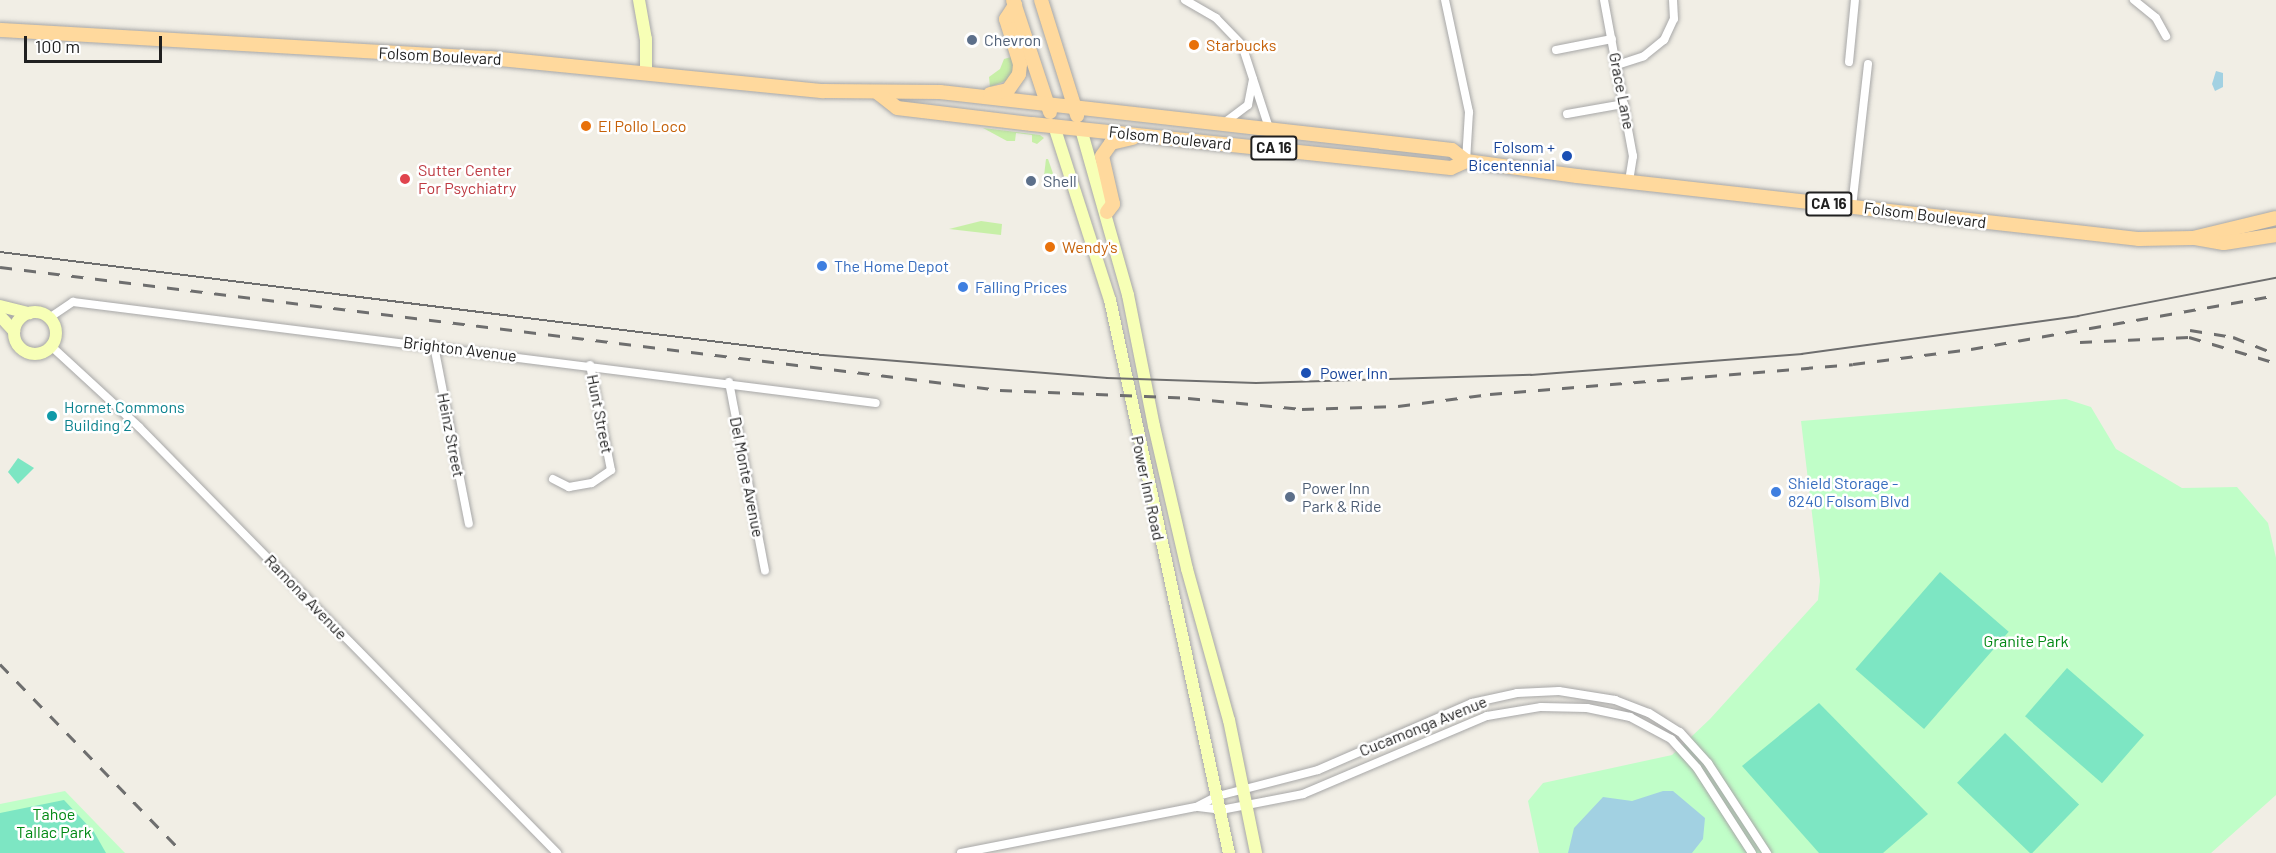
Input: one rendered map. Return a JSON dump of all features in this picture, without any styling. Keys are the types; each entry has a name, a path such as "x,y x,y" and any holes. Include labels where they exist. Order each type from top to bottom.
{"main road":[{"path":"639,0 646,39 646,72"},
{"path":"1041,0 1081,129"},
{"path":"976,96 1008,90 1020,74 1020,64 1006,19 1014,3"},
{"path":"1014,3 1054,126"},
{"name":"Folsom Boulevard","path":"0,30 490,58 646,72 780,88 878,93 902,89 976,96 1452,150 1466,160 1629,182 2120,238 2193,238 2276,216"},
{"name":"Folsom Boulevard","path":"878,93 897,108 1054,126 1451,168 1466,160"},
{"name":"Power Inn Road","path":"1054,126 1110,300 1166,574 1218,796 1229,853"},
{"name":"Power Inn Road","path":"1081,129 1107,212 1187,569 1218,674 1256,853"},
{"path":"1107,212 1113,204 1101,161 1104,151 1111,143 1146,135"},
{"path":"2193,238 2224,243 2276,235"},
{"path":"2255,239 2276,242"},
{"path":"0,306 49,318 55,330 51,346 43,352 29,353 18,346 14,331 0,316"},
{"path":"14,331 18,320 29,313"}],"street":[{"path":"1185,0 1229,29 1253,70 1270,131"},
{"path":"1445,0 1469,112 1466,160"},
{"name":"Grace Lane","path":"1604,0 1633,156 1629,182"},
{"path":"1617,64 1644,56 1664,40 1674,19 1673,0"},
{"path":"1849,62 1855,0"},
{"path":"2134,0 2156,18 2166,36"},
{"path":"1556,50 1612,39"},
{"path":"1852,207 1868,64"},
{"path":"1220,124 1248,105 1253,70"},
{"path":"1566,114 1624,104"},
{"name":"Brighton Avenue","path":"49,318 73,302 729,382 876,403"},
{"name":"Ramona Avenue","path":"51,346 146,434 557,853"},
{"name":"Heinz Street","path":"434,346 469,524"},
{"name":"Hunt Street","path":"553,479 568,487 592,483 611,470 590,365"},
{"name":"Del Monte Avenue","path":"729,382 765,571"},
{"name":"Cucamonga Avenue","path":"961,853 1196,807 1218,796 1318,770 1482,700 1539,691 1590,694 1633,706 1680,732 1708,763 1767,853"},
{"name":"Cucamonga Avenue","path":"1196,807 1221,810 1246,806 1324,786 1477,719 1521,709 1587,708 1630,717 1671,739 1697,768 1752,853"}],"green space":[{"path":"1011,57 1014,69 1008,80 990,87 989,77 1000,69 1004,59"},
{"path":"983,128 1040,135 1044,138 1037,144 1032,142 1032,135 1016,133 1015,141 1007,141"},
{"path":"1046,159 1048,159 1058,188 1044,176"},
{"path":"981,221 1002,224 1001,235 949,229"},
{"name":"Granite Park","path":"2066,399 2091,407 2116,449 2182,488 2237,487 2268,523 2276,558 2276,795 2211,853 1539,853 1528,801 1543,783 1672,755 1710,719 1818,600 1820,581 1801,421"},
{"path":"18,458 34,468 18,484 8,472"},
{"path":"1940,572 2009,632 1924,729 1855,669"},
{"path":"2067,668 2144,735 2102,783 2025,716"},
{"path":"1819,703 1928,814 1883,853 1819,853 1742,766"},
{"path":"2005,733 2079,805 2030,853 1957,783"},
{"name":"Tahoe Tallac Park","path":"65,791 125,853 0,853 0,804"},
{"name":"Tahoe Tallac Park","path":"64,800 94,832 106,853 0,853 0,813"}],"water":[{"path":"2216,71 2223,73 2223,87 2215,91 2212,84"},
{"path":"1663,791 1673,791 1705,818 1703,839 1692,853 1568,853 1574,828 1603,797 1632,801"}],"tram line":[{"path":"0,252 823,355 1107,378 1256,383 1531,375 1802,354 2078,316 2276,278"}],"railway":[{"path":"0,267 1000,390 1188,398 1302,409 1398,406 1490,394 1853,364 1971,349 2276,295"},
{"path":"2190,330 2233,337 2276,354"},
{"path":"2080,342 2189,337 2276,363"},
{"path":"0,664 183,853"}],"place":[{"name":"Chevron","path":"972,40"},
{"name":"Starbucks","path":"1194,45"},
{"name":"El Pollo Loco","path":"586,126"},
{"name":"Folsom + Bicentennial","path":"1567,156"},
{"name":"Sutter Center For Psychiatry","path":"405,179"},
{"name":"Shell","path":"1031,181"},
{"name":"Wendy's","path":"1050,247"},
{"name":"The Home Depot","path":"822,266"},
{"name":"Falling Prices","path":"963,287"},
{"name":"Power Inn","path":"1306,373"},
{"name":"Hornet Commons Building 2","path":"52,416"},
{"name":"Shield Storage - 8240 Folsom Blvd","path":"1776,492"},
{"name":"Power Inn Park & Ride","path":"1290,497"}]}
